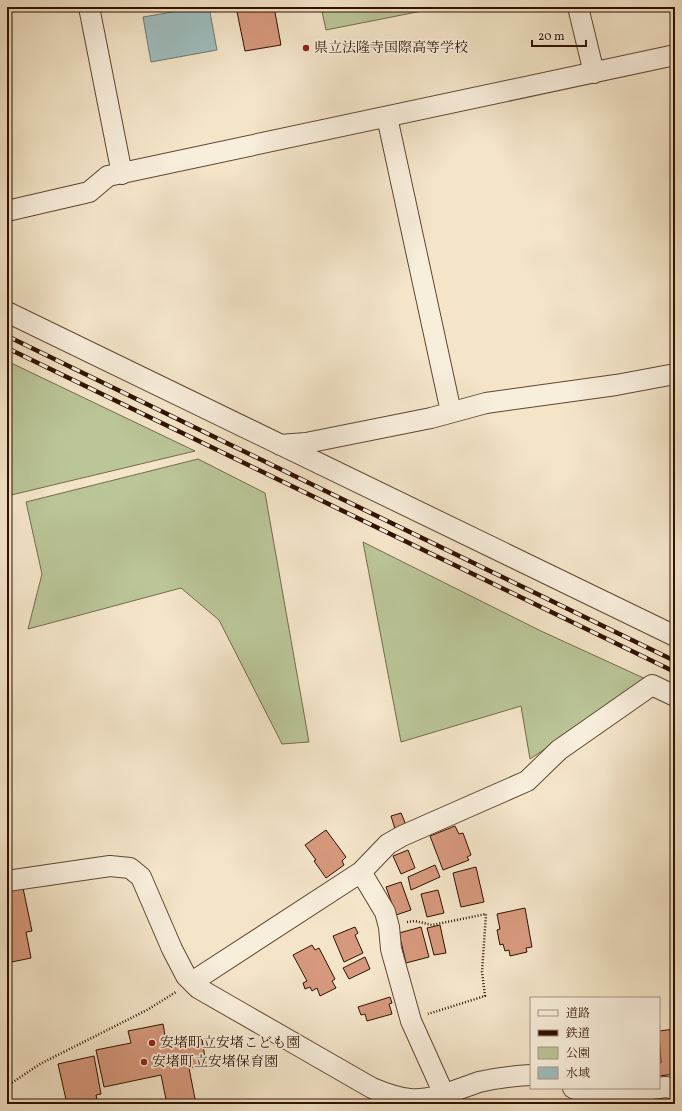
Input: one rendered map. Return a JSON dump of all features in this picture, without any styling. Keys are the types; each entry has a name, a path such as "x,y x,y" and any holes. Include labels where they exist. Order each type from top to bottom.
{"street":[{"path":"89,7 122,174"},
{"path":"578,7 594,73"},
{"path":"7,211 89,192 108,176 675,55"},
{"path":"387,117 451,412"},
{"path":"7,312 675,636"},
{"path":"280,445 306,443 486,403 575,389 616,385 675,374"},
{"path":"192,982 361,872 388,844 402,836 527,781 559,750 652,685 675,696"},
{"path":"7,881 110,866 130,868 141,876 172,949 186,976 198,988 372,1088 396,1100 449,1098 507,1076 530,1075"},
{"path":"361,872 379,900 389,926 391,949 411,1021 449,1098"},
{"path":"660,1088 666,1087 675,1089"},
{"path":"575,1089 594,1100 655,1089"}],"path":[{"path":"389,926 415,921 432,926 486,914 482,972 485,996 436,1010 411,1021"},
{"path":"7,1086 40,1064 147,1010 192,982"}],"green space":[{"path":"321,7 421,7 422,11 326,30"},
{"path":"7,361 195,451 7,496"},
{"path":"198,459 265,493 309,742 282,744 219,620 181,588 28,629 42,574 26,502"},
{"path":"363,542 541,631 648,680 530,759 521,706 401,742"}],"water":[{"path":"209,7 217,50 151,62 143,17"}],"building":[{"path":"236,7 274,7 281,45 245,51"},
{"path":"401,813 406,825 395,829 391,816"},
{"path":"455,826 459,834 463,833 471,855 467,857 469,860 443,870 430,836"},
{"path":"326,830 346,857 342,861 344,865 326,878 314,861 316,860 305,845"},
{"path":"408,850 415,868 401,874 393,856"},
{"path":"435,865 440,877 411,890 408,877"},
{"path":"476,867 484,902 461,907 453,873"},
{"path":"401,882 411,910 396,915 386,887"},
{"path":"23,888 32,931 26,932 31,958 7,963 7,891"},
{"path":"438,890 444,913 427,917 421,894"},
{"path":"525,908 532,947 526,948 527,952 510,956 509,950 505,951 503,944 500,945 497,930 500,929 497,914"},
{"path":"440,925 446,953 434,955 427,928"},
{"path":"355,927 358,933 355,935 363,953 344,962 333,936"},
{"path":"421,927 429,957 406,963 399,933"},
{"path":"312,945 315,950 319,948 335,979 332,981 336,988 320,996 317,988 312,991 310,987 305,989 303,983 307,981 293,955"},
{"path":"365,957 370,969 349,979 343,968"},
{"path":"390,997 392,1003 389,1004 392,1014 367,1021 365,1014 361,1015 358,1007"},
{"path":"163,1024 167,1046 202,1039 206,1064 189,1068 196,1104 167,1104 161,1075 104,1087 96,1050 131,1043 128,1031"},
{"path":"675,1029 675,1074 660,1076 660,1031"},
{"path":"94,1056 101,1094 96,1095 98,1104 67,1104 58,1064"}],"railway":[{"path":"7,336 675,661"},
{"path":"7,348 675,672"}],"place":[{"name":"県立法隆寺国際高等学校","path":"306,48"},
{"name":"安堵町立安堵こども園","path":"152,1043"},
{"name":"安堵町立安堵保育園","path":"144,1062"}]}
